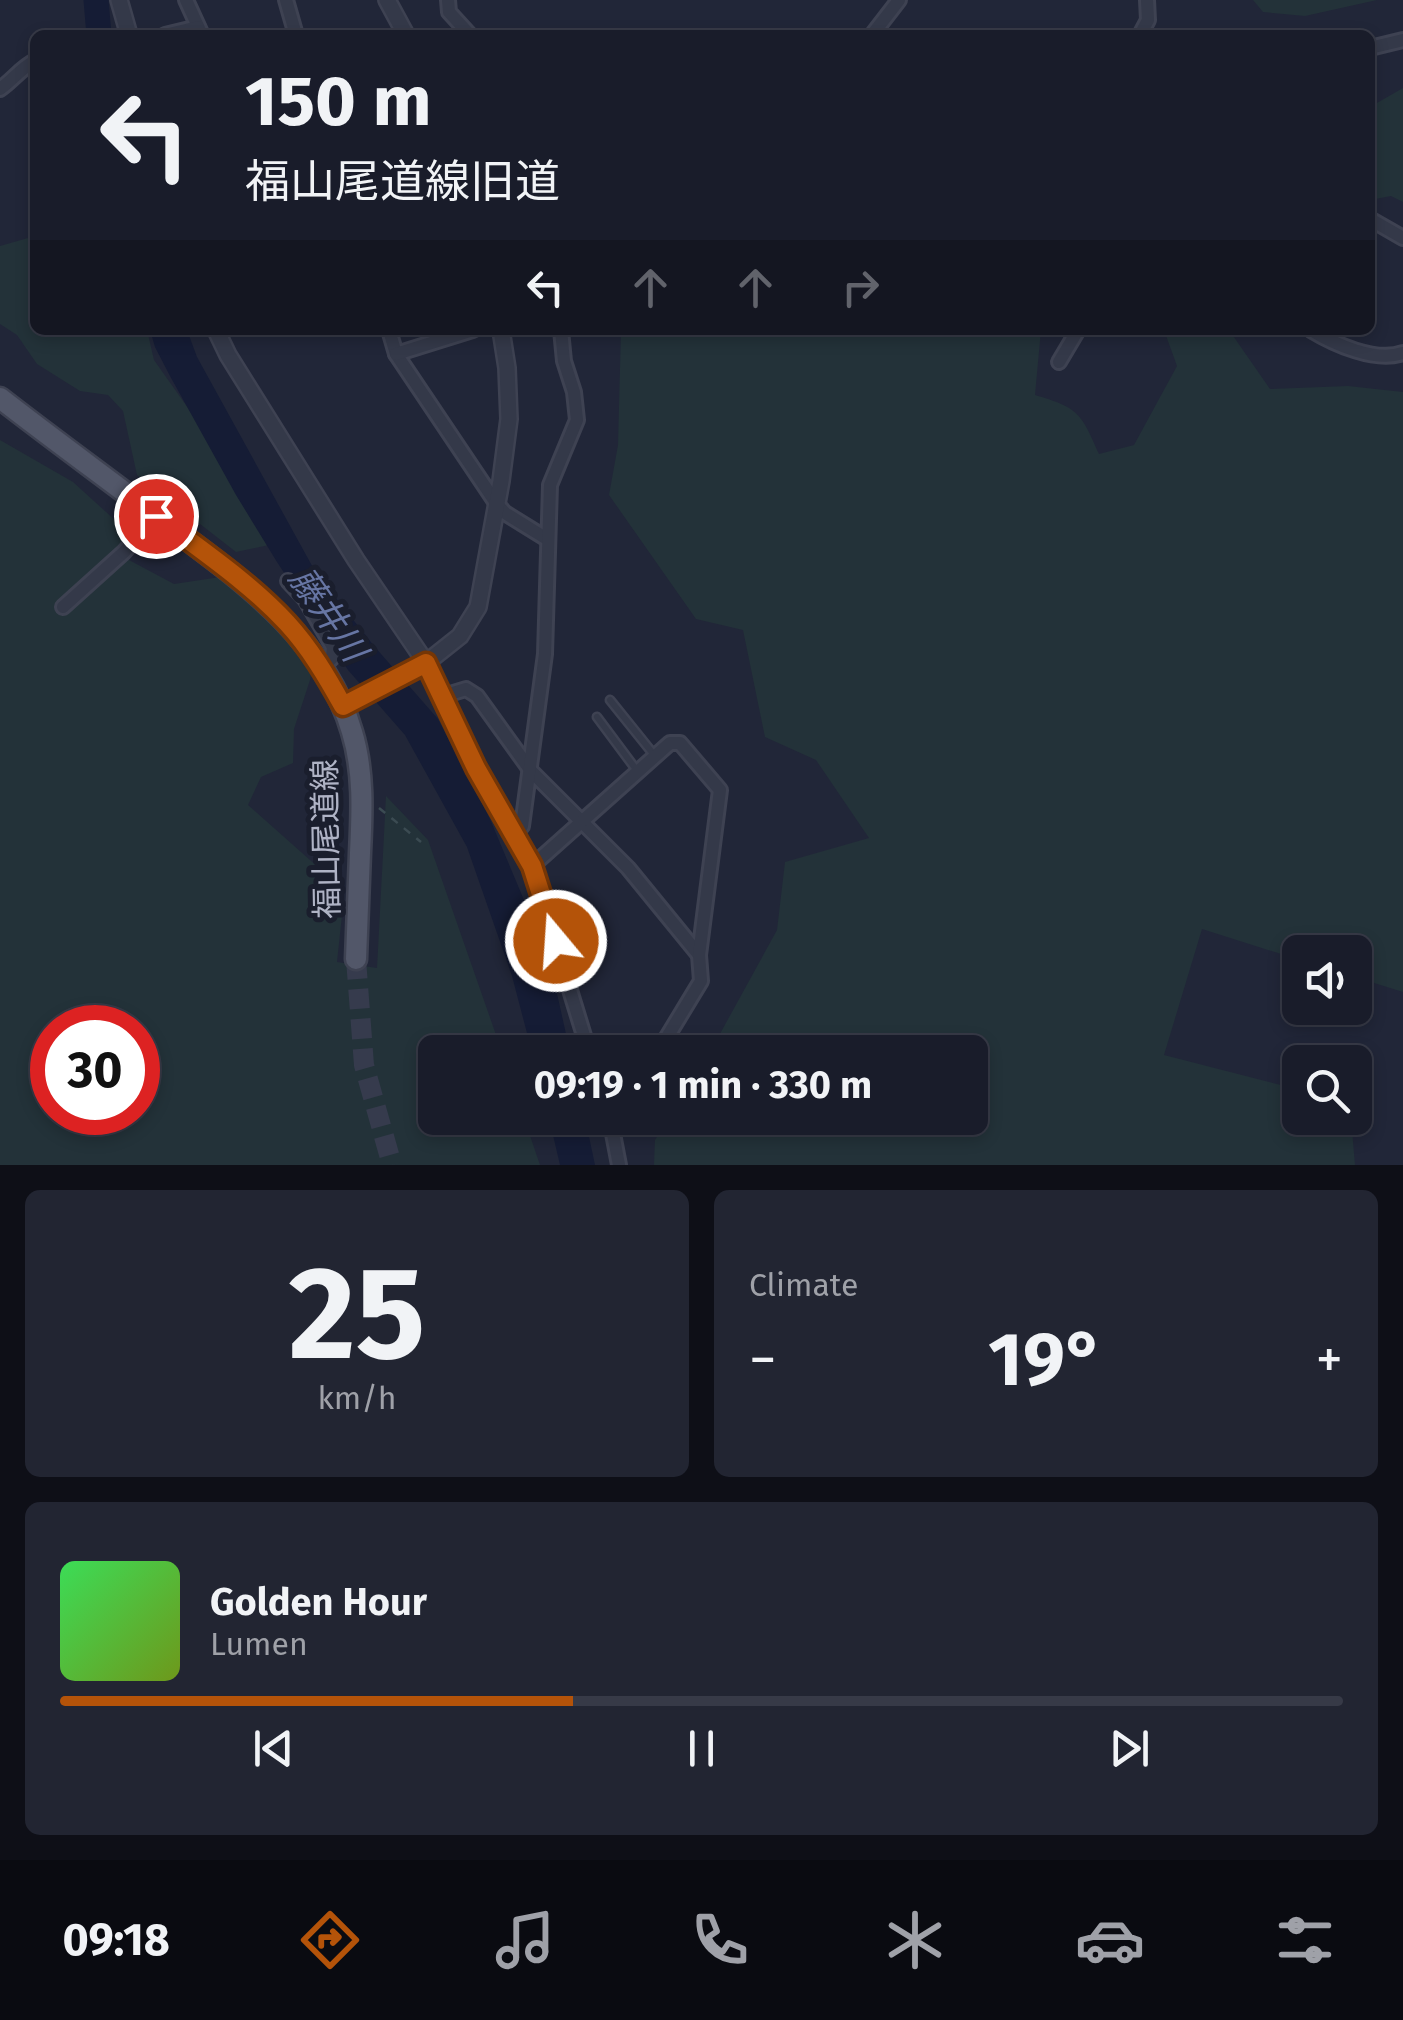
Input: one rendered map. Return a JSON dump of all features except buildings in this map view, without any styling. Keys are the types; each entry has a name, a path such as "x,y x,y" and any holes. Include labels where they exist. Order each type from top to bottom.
{"main road":[{"name":"福山尾道線","path":"0,398 238,578 287,623 352,702 362,807 356,959"}],"street":[{"path":"119,0 128,30"},
{"path":"186,0 200,30"},
{"path":"286,0 295,30"},
{"path":"387,0 403,30"},
{"path":"448,0 449,12 465,30"},
{"path":"876,30 900,0"},
{"path":"1143,30 1148,20 1147,0"},
{"path":"1375,47 1403,40"},
{"path":"0,89 30,63"},
{"path":"1375,222 1403,238"},
{"path":"218,335 419,667 443,696 476,768 532,866 585,1035"},
{"path":"390,335 396,354 496,503 546,538"},
{"path":"396,354 456,335"},
{"path":"352,702 419,667 460,636 478,606 509,419 502,335"},
{"path":"514,836 522,826 545,654 550,486 578,420 561,335"},
{"path":"1058,362 1075,335"},
{"path":"1319,335 1368,353 1403,353"},
{"path":"63,608 124,552 156,516"},
{"path":"288,581 305,599 332,647 332,658 322,668"},
{"path":"443,696 466,690 476,696 530,770 628,868 699,954"},
{"path":"532,866 670,743 680,743 720,790 699,954 701,981 668,1035"},
{"path":"614,1135 619,1165"}],"lane":[{"path":"610,700 655,756"},
{"path":"596,717 638,772"}],"path":[{"path":"362,807 379,808 421,842"}],"shaded area":[{"path":"1253,0 1377,0 1305,16 1263,12"},
{"path":"1403,88 1403,202 1391,196 1375,199 1375,104"},
{"path":"30,237 30,335 148,335 154,360 283,542 236,552 137,475 123,411 108,395 80,391 37,364 17,335 0,324 0,246"},
{"path":"621,335 1041,335 1035,395 1077,414 1099,454 1134,445 1177,366 1166,335 1232,335 1270,389 1348,386 1403,392 1403,992 1372,982 1372,935 1282,935 1282,954 1202,929 1164,1055 1282,1085 1282,1135 1352,1135 1355,1165 654,1165 658,1135 988,1135 988,1035 719,1035 777,930 785,862 869,838 816,760 765,737 743,630 696,619 609,495 618,445"},
{"path":"0,440 73,482 127,531 129,560 174,584 227,576 314,645 310,680 294,729 293,763 261,777 248,805 319,868 342,915 337,962 377,968 386,796 428,840 496,1035 418,1035 418,1135 530,1135 540,1165 0,1165"}],"water":[{"path":"151,335 189,335 197,357 316,573 438,719 490,819 550,962 566,1035 528,1035 512,976 467,847 405,735 348,670 277,562 170,376"},
{"path":"553,1135 589,1135 595,1165 560,1165"}],"waterway":[{"name":"藤井川","path":"96,0 99,30"}],"tunnel":[{"path":"356,959 364,1065 392,1165"}],"route":[{"path":"156,516 238,578 287,623 322,668 343,706 426,663 476,768 532,866 556,941"}]}
